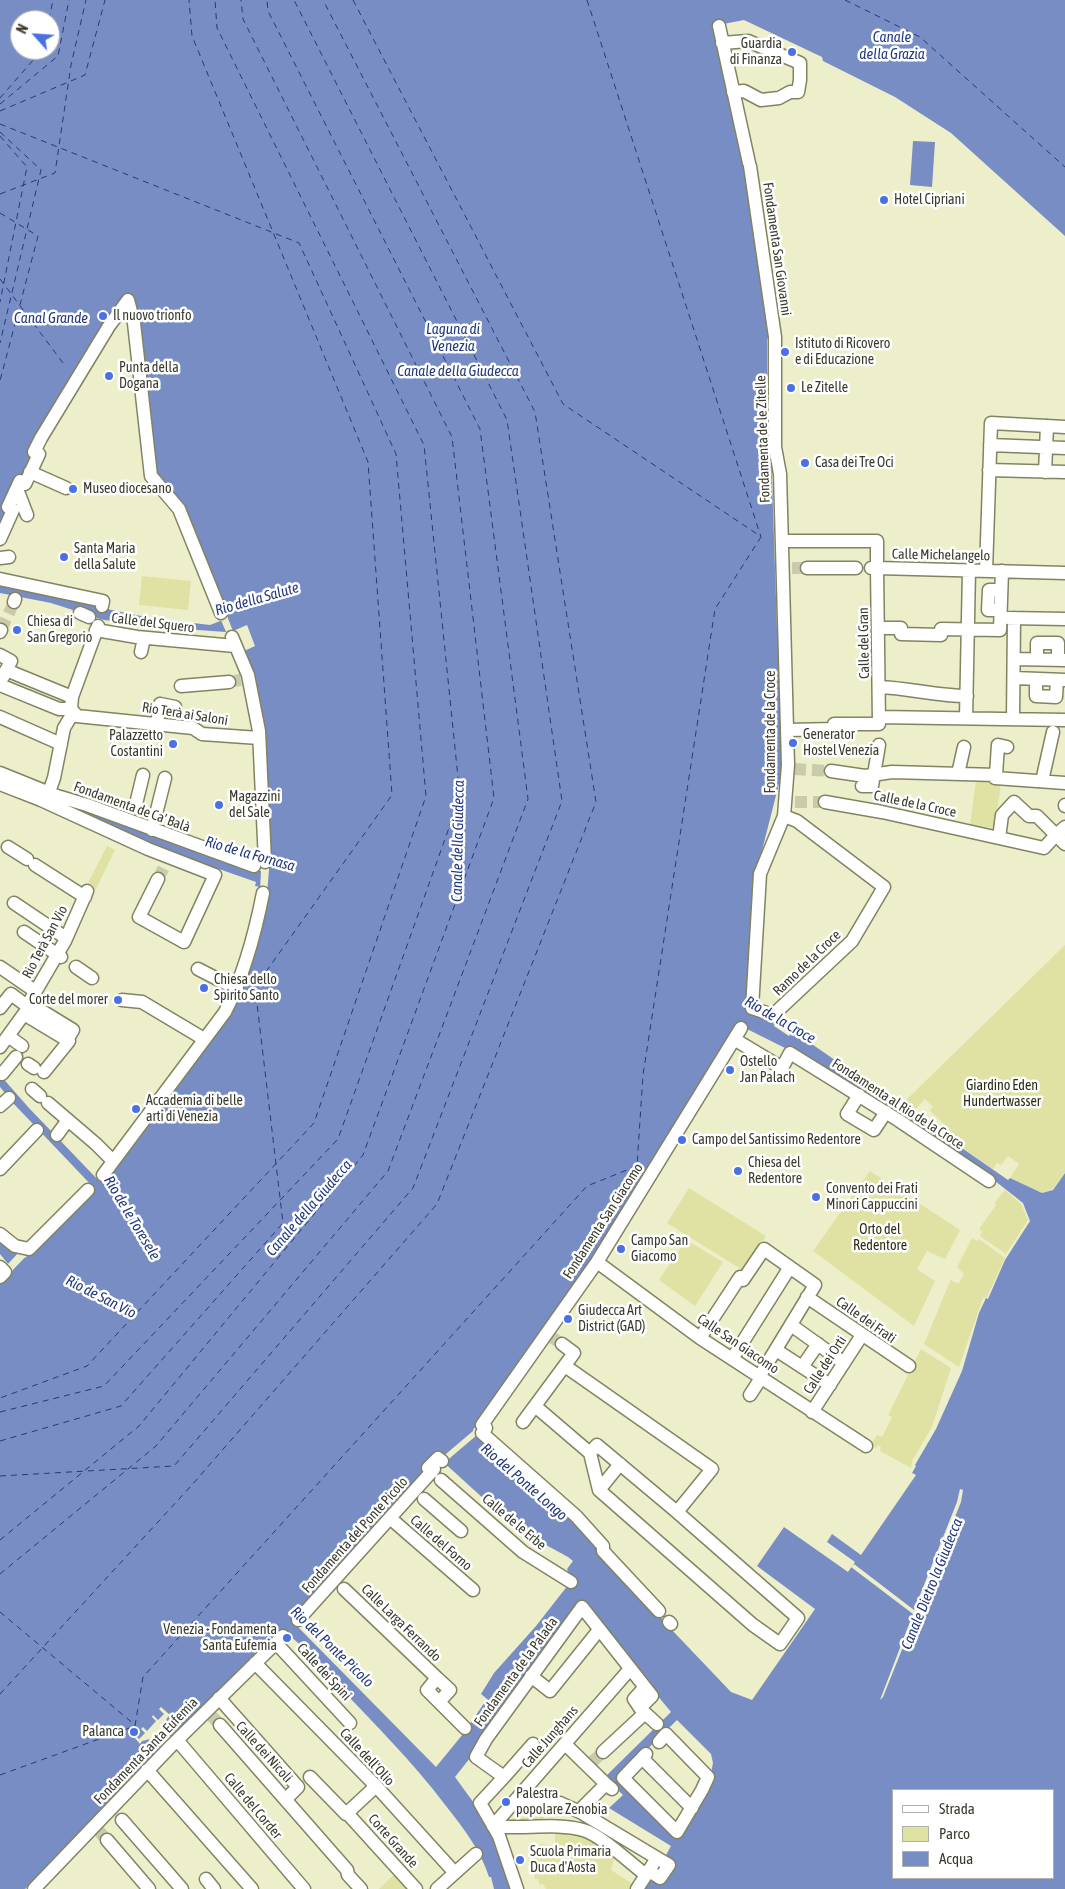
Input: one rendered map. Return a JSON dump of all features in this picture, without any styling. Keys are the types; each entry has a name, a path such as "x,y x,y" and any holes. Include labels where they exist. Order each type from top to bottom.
{"street":[{"name":"Fondamenta San Giovanni","path":"718,26 749,165 775,337"},
{"path":"722,43 748,41 800,63 798,92 790,92 779,98 760,100 744,91 733,92"},
{"path":"6,535 13,510 8,507 20,482 25,484 39,454 34,452 41,438 126,317 151,476 179,509 222,613"},
{"name":"Fondamenta de le Zitelle","path":"775,337 776,446 780,474 782,541"},
{"path":"986,571 991,423 1065,427"},
{"path":"1045,472 1047,426"},
{"path":"990,445 1065,448"},
{"path":"989,470 1065,472"},
{"path":"30,472 66,488"},
{"path":"16,489 27,515"},
{"name":"Calle Michelangelo","path":"782,541 877,541 874,568 1065,573"},
{"name":"Fondamenta de la Croce","path":"747,1017 760,874 790,802 787,568 782,541"},
{"path":"807,568 856,568"},
{"name":"Calle del Gran","path":"874,568 878,628 879,717"},
{"path":"966,718 969,570"},
{"path":"1000,620 1002,571"},
{"path":"0,578 103,601 102,606"},
{"path":"878,628 901,628 901,634 941,635 941,629 968,630 1000,620 1014,624 1065,619"},
{"name":"Calle del Squero","path":"71,709 93,621 144,638 234,641 247,679 259,738"},
{"path":"1013,719 1014,624"},
{"path":"141,652 144,638"},
{"path":"0,655 10,661 0,684 71,709"},
{"path":"1014,659 1061,660"},
{"path":"6,670 71,709"},
{"path":"1014,678 1061,680"},
{"path":"181,686 229,682"},
{"path":"879,687 902,688 950,696 967,696"},
{"path":"157,723 160,704 175,707"},
{"path":"49,792 54,778 64,728 71,709"},
{"name":"Rio Terà ai Saloni","path":"71,709 193,728 202,734 259,738"},
{"path":"0,716 61,744"},
{"path":"788,730 834,729 834,724 879,724 879,717 1065,720"},
{"path":"1042,781 1053,732"},
{"name":"Fondamenta de Ca' Balà","path":"0,773 152,830 259,864 259,738"},
{"path":"862,786 872,786 879,745"},
{"path":"1007,747 998,745 995,778 1065,783"},
{"path":"958,774 964,747"},
{"path":"831,771 865,776 892,772 996,775"},
{"path":"136,804 142,775"},
{"path":"152,830 165,778"},
{"path":"0,784 41,800 148,849 215,875 184,942 139,916 158,879"},
{"name":"Calle de la Croce","path":"825,802 882,812 999,838 1044,848 1062,835 1037,816 1029,816 1014,802 1002,815 999,838"},
{"name":"Ramo de la Croce","path":"747,1017 773,1015 776,1013 852,941 884,887 797,820 784,816"},
{"name":"Rio Terà San Vio","path":"0,1048 59,956 86,894 31,862 8,846"},
{"path":"103,1174 225,1012 237,989 258,921 263,893"},
{"path":"14,903 66,938"},
{"path":"24,932 59,956"},
{"path":"0,967 35,991"},
{"path":"76,967 92,978"},
{"path":"198,970 237,989"},
{"path":"0,1008 10,994 69,1041 36,1068"},
{"path":"122,1000 142,1002 204,1039"},
{"name":"Fondamenta San Giacomo","path":"659,1611 603,1551 603,1546 576,1516 480,1430 598,1262 747,1017"},
{"path":"2,1074 19,1052 8,1036"},
{"name":"Fondamenta al Rio de la Croce","path":"734,1039 782,1068 790,1053 886,1112 989,1180"},
{"path":"859,1095 847,1114 871,1135 886,1112"},
{"path":"40,1096 113,1161"},
{"path":"57,1135 68,1120"},
{"path":"0,1169 37,1130"},
{"path":"0,1234 15,1246 29,1249 88,1190"},
{"path":"700,1338 740,1278 744,1280 764,1248 815,1285 750,1395"},
{"name":"Calle San Giacomo","path":"598,1262 732,1360 741,1371 760,1378 866,1446"},
{"path":"732,1360 790,1267"},
{"name":"Calle dei Frati","path":"808,1297 909,1366"},
{"path":"790,1325 844,1362"},
{"name":"Calle dei Orti","path":"812,1412 862,1335"},
{"path":"523,1422 574,1353 562,1344"},
{"path":"802,1367 818,1344"},
{"path":"776,1350 830,1385"},
{"path":"565,1366 712,1469 677,1512"},
{"path":"535,1406 590,1453 599,1490 753,1625 780,1644 798,1618 597,1445 590,1453"},
{"path":"599,1490 620,1464"},
{"name":"Fondamenta del Ponte Picolo","path":"288,1631 339,1583 390,1518 418,1494 437,1471"},
{"name":"Calle de le Erbe","path":"437,1471 522,1552 570,1582"},
{"path":"418,1494 461,1532"},
{"name":"Calle del Forno","path":"390,1518 473,1590"},
{"name":"Calle Larga Ferrando","path":"339,1583 437,1678 427,1690 465,1728"},
{"name":"Fondamenta de la Palada","path":"504,1777 476,1757 485,1741 582,1607 599,1630"},
{"path":"531,1676 550,1691 599,1630 649,1692 643,1710 605,1749"},
{"name":"Fondamenta Santa Eufemia","path":"34,1889 96,1828 116,1814 148,1770 288,1631"},
{"name":"Calle dei Spini","path":"288,1631 350,1723"},
{"name":"Calle dell'Olio","path":"255,1663 376,1786 455,1873"},
{"name":"Calle Junghans","path":"493,1826 630,1669"},
{"path":"219,1698 298,1787 286,1798"},
{"path":"643,1710 657,1724"},
{"name":"Calle dei Nicoli","path":"220,1725 286,1798 361,1889"},
{"path":"662,1738 708,1777 692,1808 677,1832 623,1778 644,1756 692,1808"},
{"name":"Calle del Corder","path":"178,1742 304,1889"},
{"path":"518,1889 499,1836 480,1803 533,1744"},
{"path":"565,1744 589,1764 609,1786 579,1811"},
{"path":"148,1770 252,1889"},
{"name":"Corte Grande","path":"310,1777 347,1813 416,1889"},
{"path":"347,1813 375,1787"},
{"path":"515,1800 560,1803 579,1811 657,1858 637,1889"},
{"path":"116,1814 179,1885"},
{"path":"493,1826 505,1828 567,1827 584,1830 647,1873"},
{"path":"107,1840 150,1889"},
{"path":"437,1889 476,1854"},
{"path":"206,1879 214,1889"}],"green space":[{"path":"142,576 191,581 188,610 139,605"},
{"path":"976,780 1001,783 995,828 970,825"},
{"path":"107,846 115,850 94,893 85,889"},
{"name":"Giardino Eden Hundertwasser","path":"1065,945 1065,1172 1053,1189 1042,1193 1010,1178 1019,1164 1008,1156 1001,1165 997,1163 993,1169 939,1132 945,1125 930,1111 933,1107 925,1099 912,1113 901,1105"},
{"name":"Orto del Redentore","path":"870,1171 960,1230 945,1259 927,1251 917,1269 935,1281 914,1326 813,1251"},
{"path":"689,1188 766,1236 744,1271 667,1223"},
{"path":"1005,1190 1021,1204 1028,1220 1006,1254 980,1236 982,1232 979,1229 996,1205 995,1202"},
{"path":"972,1238 977,1241 979,1239 1005,1258 987,1297 983,1298 959,1367 924,1344 951,1279 953,1282 959,1283 964,1274 957,1267"},
{"path":"686,1240 723,1262 695,1306 659,1280"},
{"path":"921,1349 951,1368 932,1427 912,1461 911,1468 880,1451 881,1447 878,1445 876,1448 871,1445 877,1435 882,1437 892,1417 888,1415"},
{"path":"231,1773 262,1808 255,1814 225,1779"},
{"path":"543,1817 551,1826 510,1826 513,1818"},
{"path":"555,1829 572,1829 618,1855 614,1860 611,1870 633,1884 630,1889 546,1889 543,1884 540,1885 538,1879 535,1879 531,1863 528,1862 529,1857 532,1857 537,1846 541,1844 555,1846"},
{"path":"396,1873 408,1889 379,1889"}],"water":[{"name":"Laguna di Venezia","path":"0,0 1065,0 1065,236 951,133 895,97 823,61 822,57 744,20 713,26 745,168 770,337 767,339 767,447 771,449 777,630 781,634 784,764 756,874 749,1004 777,1021 774,1026 789,1036 793,1031 1008,1180 1010,1178 1042,1193 1053,1190 1065,1173 1065,1889 642,1889 652,1877 660,1882 665,1857 671,1846 609,1808 623,1795 605,1777 671,1712 587,1610 455,1777 487,1821 512,1889 494,1889 491,1877 489,1877 476,1848 420,1774 311,1656 283,1630 25,1889 0,1889 0,1283 13,1270 0,1254 0,1236 25,1258 94,1188 13,1103 0,1087 0,1075 100,1182 229,1013 262,922 260,887 255,886 256,882 219,869 217,872 0,781 253,869 269,870 263,732 233,631 184,629 104,620 51,603 0,593 0,581 107,609 151,618 210,625 228,618 155,474 132,299 35,455 0,532","holes":["737,1024 787,1049 985,1173 1023,1203 1030,1221 1005,1260 988,1299 986,1298 979,1313 962,1371 936,1429 915,1465 912,1473 916,1475 861,1555 832,1534 827,1542 855,1562 848,1572 784,1527 757,1566 815,1609 752,1700 731,1692 671,1629 573,1519 473,1430 593,1263","440,1459 524,1533 573,1561 567,1569 572,1580 536,1626 494,1673 481,1694 487,1699 463,1734 436,1767 296,1625","677,1720 711,1754 713,1763 711,1773 678,1837 619,1777"]},
{"path":"913,141 935,142 932,187 910,185"}],"pier":[{"path":"225,611 233,631 247,625 255,646 242,652 227,634 220,618"},
{"path":"269,862 267,894 260,890 261,871 253,869 254,866 267,868"},
{"path":"30,1250 8,1275 7,1265 20,1251 25,1255"},
{"path":"480,1422 482,1424 476,1431 479,1433 444,1463 440,1459 473,1431"},
{"path":"960,1489 963,1490 961,1502 883,1697 880,1700 913,1614 851,1567 854,1564 914,1610 957,1502"},
{"path":"161,1707 170,1715 163,1729 173,1739 164,1748 154,1738 142,1741 140,1744 134,1737 135,1735 139,1739 145,1733 141,1729 143,1727 147,1731 156,1721 152,1717 153,1715 158,1720 164,1714 159,1709"}],"ferry route":[{"path":"51,10 53,0"},
{"path":"0,104 58,56 69,0"},
{"path":"0,194 55,173 71,65 86,0"},
{"path":"0,111 85,75 105,0"},
{"path":"0,1441 121,1406 283,1223 255,987 392,795 368,462 192,36 189,0"},
{"path":"0,1412 104,1386 338,1139 460,797 424,445 217,28 215,0"},
{"path":"0,1540 139,1426 363,1155 494,798 452,437 243,19 241,0"},
{"path":"0,1574 156,1446 388,1171 528,799 480,429 268,11 267,0"},
{"path":"0,1476 174,1466 413,1188 562,801 507,420 294,0"},
{"path":"0,1694 191,1486 437,1204 596,802 535,412 323,0"},
{"path":"353,0 563,404 760,536"},
{"path":"587,0 761,537"},
{"path":"845,0 920,37 1065,167"},
{"path":"0,98 33,60"},
{"path":"0,124 299,243 396,454 426,796 314,1123 87,1366 0,1398"},
{"path":"0,132 41,170 0,343"},
{"path":"0,136 27,167 0,302"},
{"path":"0,213 38,236 0,381"},
{"path":"0,279 66,367"},
{"path":"135,1726 143,1677 587,1186 637,1166 643,1075 715,609 761,537"},
{"path":"0,1612 135,1725"},
{"path":"0,1775 135,1726"}],"tunnel":[{"path":"792,568 807,568"},
{"path":"1,630 14,602"},
{"path":"229,682 246,679"},
{"path":"794,769 831,771"},
{"path":"795,802 825,802"},
{"path":"158,879 168,859"},
{"path":"550,1336 562,1344"},
{"path":"209,1713 220,1725"},
{"path":"591,1763 603,1752"},
{"path":"98,1830 107,1840"}],"place":[{"name":"Guardia di Finanza","path":"792,52"},
{"name":"Hotel Cipriani","path":"884,200"},
{"name":"Il nuovo trionfo","path":"103,316"},
{"name":"Istituto di Ricovero e di Educazione","path":"785,352"},
{"name":"Punta della Dogana","path":"109,376"},
{"name":"Le Zitelle","path":"791,388"},
{"name":"Casa dei Tre Oci","path":"805,463"},
{"name":"Museo diocesano","path":"73,489"},
{"name":"Santa Maria della Salute","path":"64,557"},
{"name":"Chiesa di San Gregorio","path":"17,630"},
{"name":"Generator Hostel Venezia","path":"793,743"},
{"name":"Palazzetto Costantini","path":"173,744"},
{"name":"Magazzini del Sale","path":"219,805"},
{"name":"Chiesa dello Spirito Santo","path":"204,988"},
{"name":"Corte del morer","path":"118,1000"},
{"name":"Ostello Jan Palach","path":"730,1070"},
{"name":"Accademia di belle arti di Venezia","path":"136,1109"},
{"name":"Campo del Santissimo Redentore","path":"682,1140"},
{"name":"Chiesa del Redentore","path":"738,1171"},
{"name":"Convento dei Frati Minori Cappuccini","path":"816,1197"},
{"name":"Campo San Giacomo","path":"621,1249"},
{"name":"Giudecca Art District (GAD)","path":"568,1319"},
{"name":"Venezia - Fondamenta Santa Eufemia","path":"287,1638"},
{"name":"Palanca","path":"134,1732"},
{"name":"Palestra popolare Zenobia","path":"506,1802"},
{"name":"Scuola Primaria Duca d'Aosta","path":"520,1860"}],"water label":[{"name":"Canale della Grazia","path":"892,46"},
{"name":"Canal Grande","path":"51,318"},
{"name":"Canale della Giudecca","path":"458,371"},
{"name":"Rio della Salute","path":"257,599"},
{"name":"Canale della Giudecca","path":"458,841"},
{"name":"Rio de la Fornasa","path":"250,854"},
{"name":"Rio de la Croce","path":"780,1020"},
{"name":"Canale della Giudecca","path":"309,1208"},
{"name":"Rio de le Toresele","path":"132,1218"},
{"name":"Rio de San Vio","path":"101,1297"},
{"name":"Rio del Ponte Longo","path":"524,1482"},
{"name":"Canale Dietro la Giudecca","path":"932,1584"},
{"name":"Rio del Ponte Picolo","path":"332,1647"}]}
